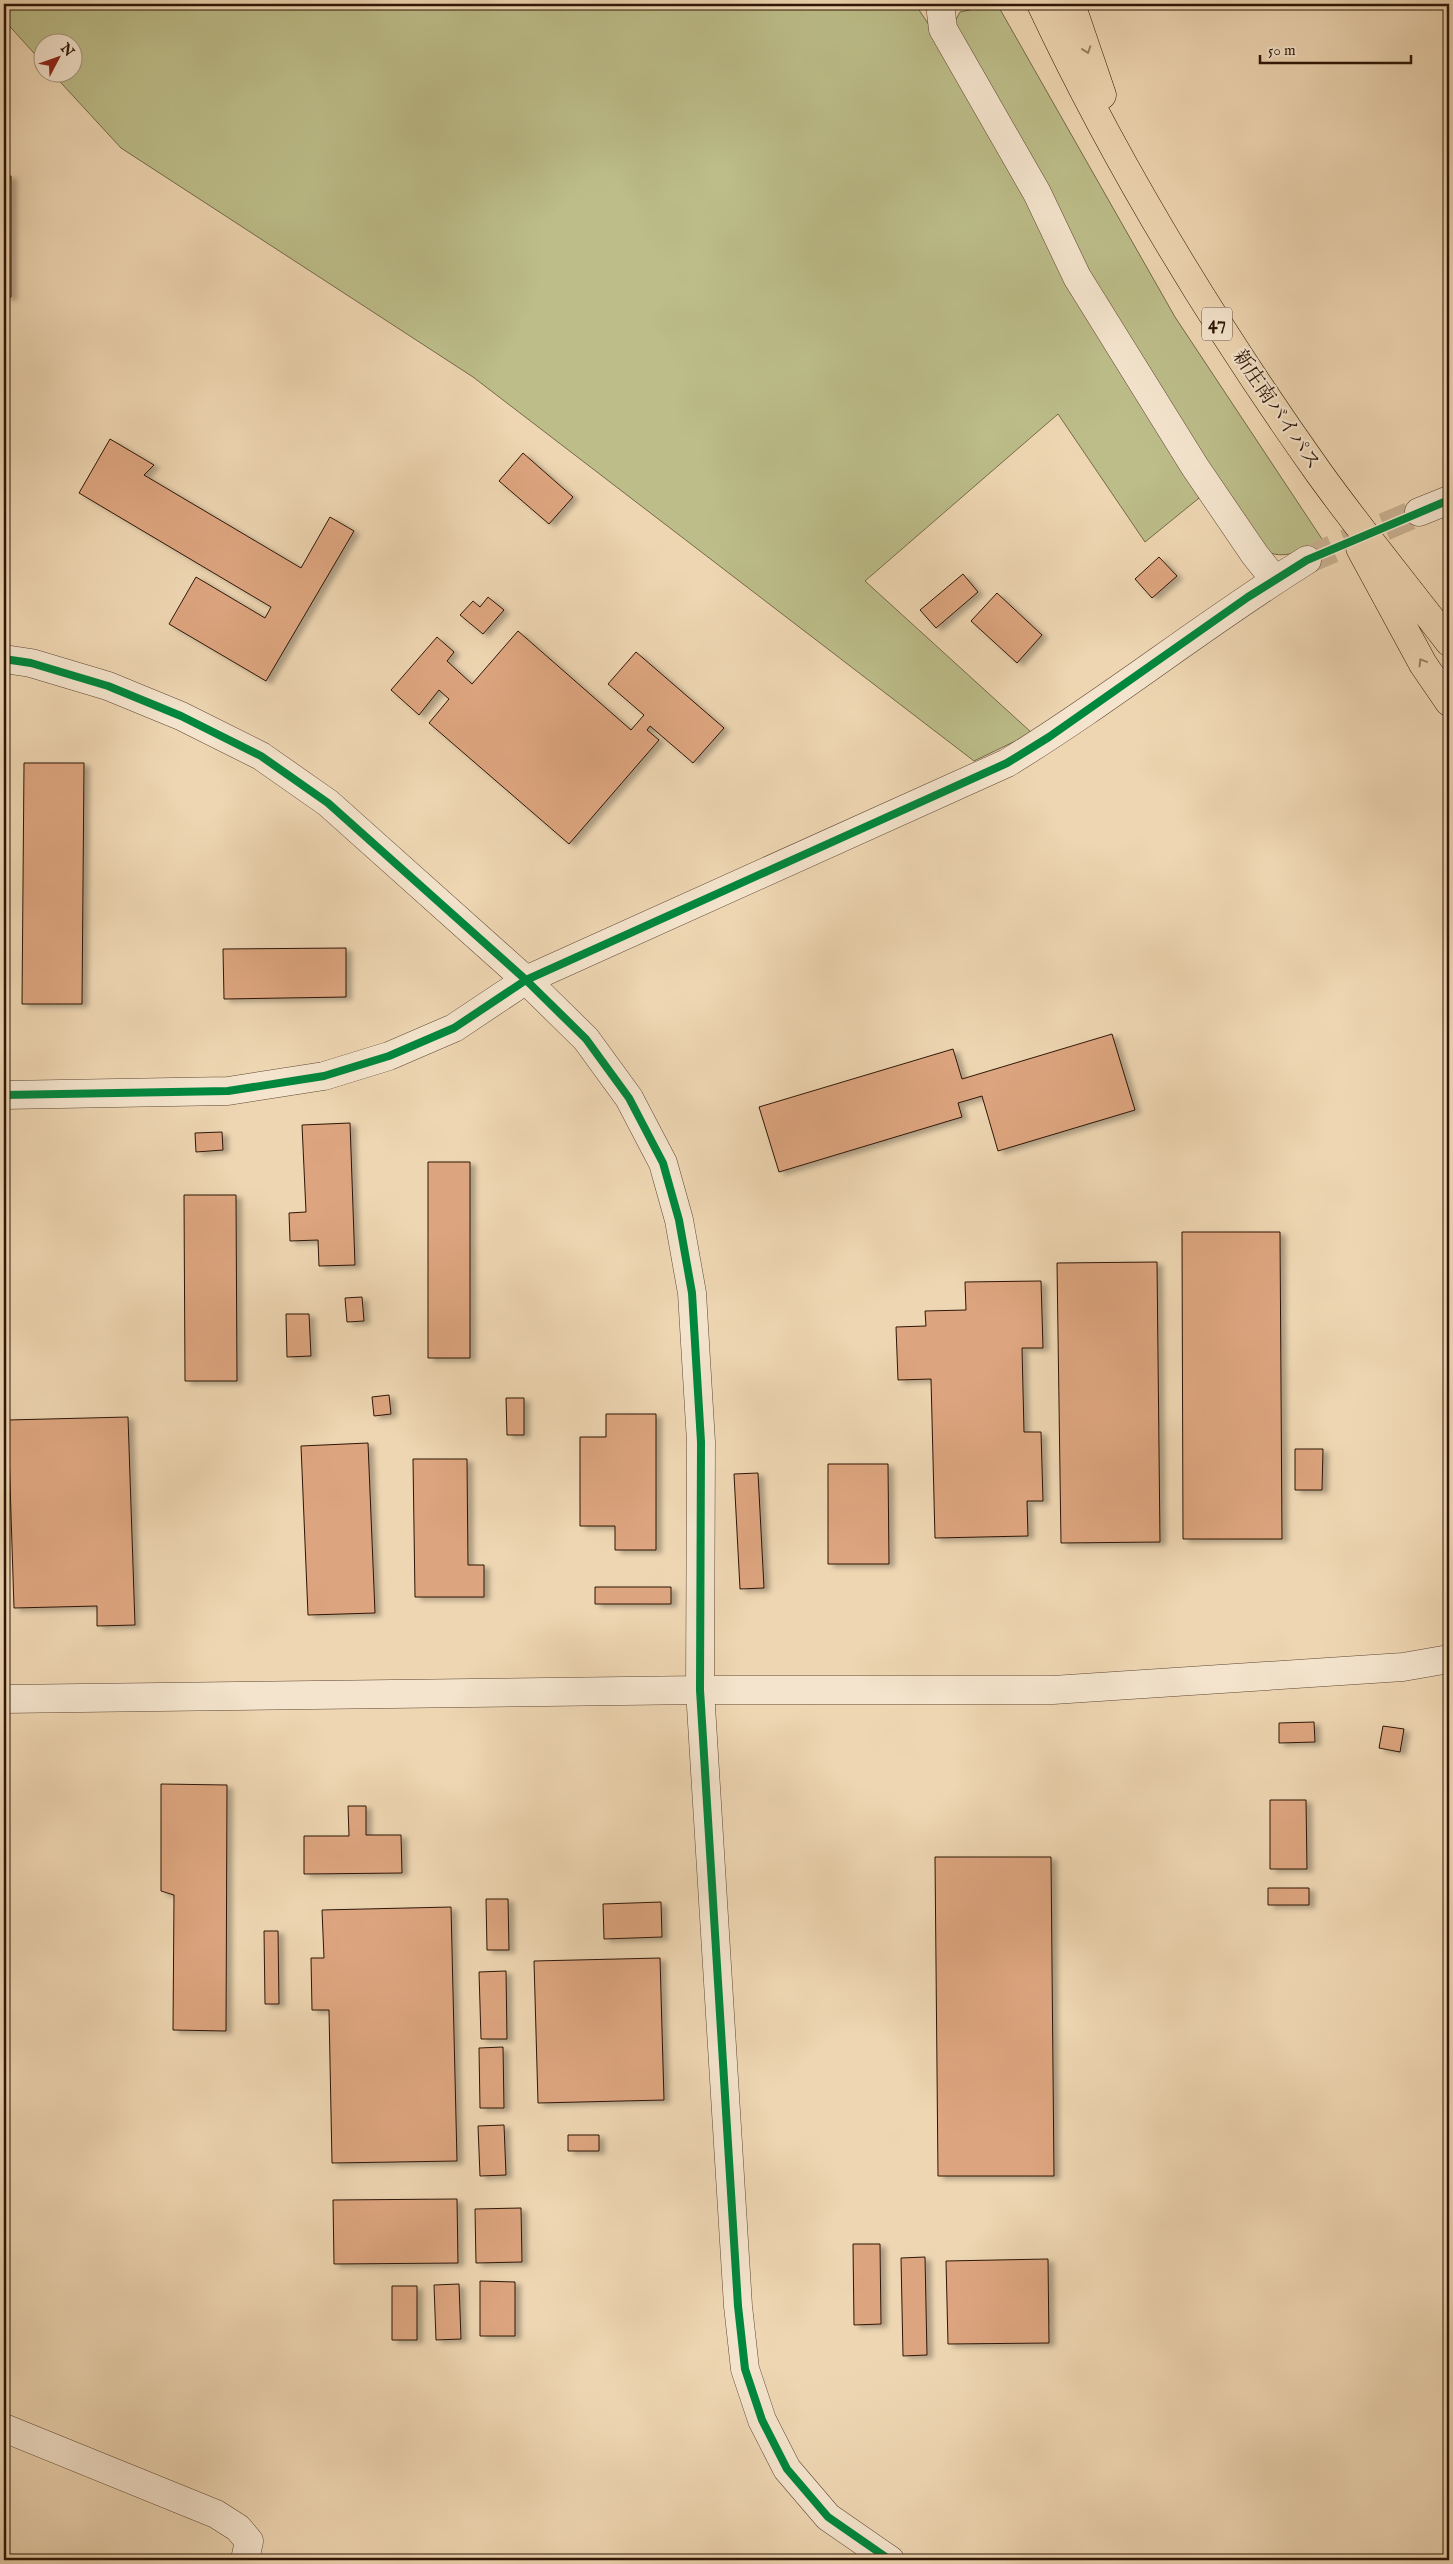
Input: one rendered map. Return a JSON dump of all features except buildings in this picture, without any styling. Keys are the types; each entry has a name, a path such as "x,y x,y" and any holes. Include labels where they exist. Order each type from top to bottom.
{"highway":[{"path":"1030,4 1060,45"},
{"name":"新庄南バイパス","path":"1041,4 1060,45 1126,167 1218,326 1319,474 1449,642"},
{"path":"1071,4 1126,167"},
{"path":"1319,474 1423,664 1449,702"}],"street":[{"path":"940,4 943,29 1037,193 1077,277 1195,467 1255,555 1275,580"},
{"path":"946,4 952,4"},
{"path":"1419,512 1449,500"},
{"path":"4,1096 228,1091 324,1076 389,1056 454,1028 526,980 1007,763 1049,737 1248,597 1307,560"},
{"path":"4,659 31,663 108,686 182,716 261,756 328,803 526,980 586,1039 629,1098 663,1163 679,1220 692,1293 701,1442 700,1690 738,2306 745,2369 762,2420 788,2469 828,2517 890,2560"},
{"path":"4,1698 700,1690 1053,1690 1403,1667 1449,1659"},
{"path":"4,2428 216,2514 238,2528 249,2542 245,2560"}],"green space":[{"path":"4,4 915,4 964,77 1204,494 1145,542 1058,414 865,581 1032,733 974,761 473,377 121,148 60,82 82,82 82,32 32,32 32,51 4,20"},
{"path":"997,4 1175,317 1322,539 1302,550 1289,554 1282,555 1267,552 1089,282 954,23 960,12"}],"tunnel":[{"path":"1307,560 1419,512"}],"cycle path":[{"path":"4,1095 228,1091 324,1076 389,1056 454,1028 526,980 1007,763 1049,737 1248,597 1307,560 1449,500"},
{"path":"4,659 31,663 108,686 181,716 261,756 328,803 526,980 586,1039 629,1098 663,1163 679,1220 692,1293 701,1442 700,1690 738,2306 745,2369 762,2420 787,2469 828,2517 890,2560"}]}
